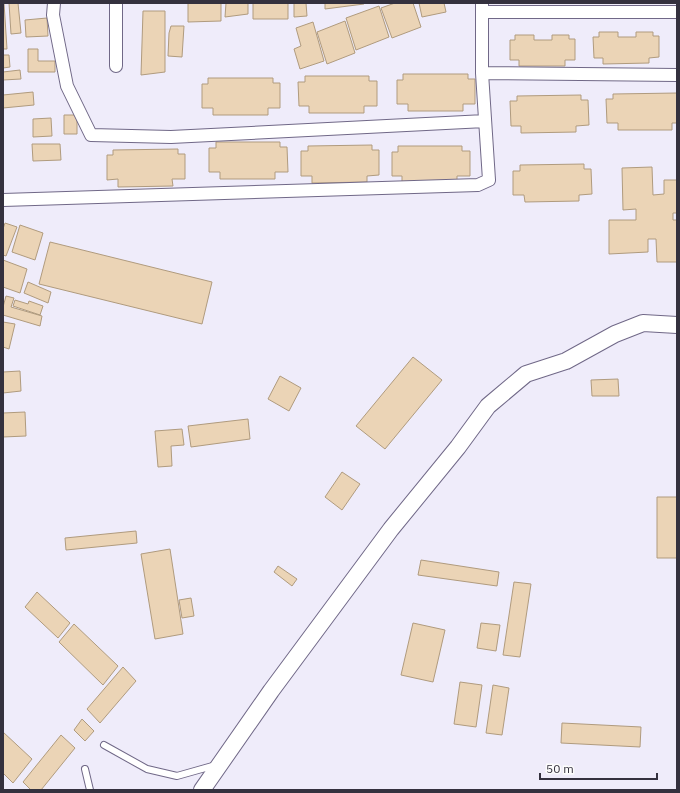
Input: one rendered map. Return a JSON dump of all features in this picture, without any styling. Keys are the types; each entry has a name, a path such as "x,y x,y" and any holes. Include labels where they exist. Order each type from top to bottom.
{"street":[{"path":"54,3 53,15 67,86 91,135 171,137 485,121"},
{"path":"116,3 116,66"},
{"path":"3,200 478,185 489,180 482,73 482,8 677,12"},
{"path":"482,73 677,74"},
{"path":"202,790 271,691 391,529 458,447 488,406 526,374 566,361 615,334 643,324 677,325"}],"lane":[{"path":"104,745 147,769 177,776 221,764"},
{"path":"85,769 90,790"}],"building":[{"path":"4,3 7,49 3,49"},
{"path":"9,3 18,3 21,33 11,34"},
{"path":"188,3 221,3 221,21 188,22"},
{"path":"226,3 248,3 248,14 225,17"},
{"path":"253,3 288,3 288,19 253,19"},
{"path":"294,3 306,3 307,16 294,17"},
{"path":"325,3 364,3 364,4 325,9"},
{"path":"395,3 413,3 421,27 392,38 381,8"},
{"path":"419,3 444,3 446,12 422,17"},
{"path":"379,6 389,37 356,50 346,18"},
{"path":"143,11 165,11 165,72 141,75"},
{"path":"47,18 48,36 26,37 25,20"},
{"path":"345,21 355,53 327,64 317,32"},
{"path":"313,22 324,61 300,69 294,49 301,46 296,28"},
{"path":"171,26 184,26 182,57 168,56 169,33"},
{"path":"599,32 618,32 618,37 636,37 636,32 653,32 653,36 659,36 659,57 649,58 649,63 603,64 603,58 594,58 593,37 599,37"},
{"path":"515,35 534,35 534,40 552,40 552,35 569,35 569,39 575,39 575,60 565,60 565,66 519,66 519,60 510,60 510,40 515,40"},
{"path":"28,49 38,49 38,61 55,61 55,72 28,72"},
{"path":"3,55 9,55 10,67 3,68"},
{"path":"20,70 21,79 3,80 3,72"},
{"path":"403,74 468,74 468,79 475,79 475,104 463,104 463,111 408,111 408,104 397,104 397,80 403,80"},
{"path":"305,76 369,76 369,81 377,81 377,106 364,106 364,113 309,113 309,106 299,106 298,82 305,82"},
{"path":"208,78 273,78 273,83 280,83 280,108 268,108 268,115 213,115 213,108 202,108 202,84 208,84"},
{"path":"33,92 34,105 3,108 3,95"},
{"path":"677,93 677,123 672,123 672,130 618,130 618,123 607,123 606,99 613,99 613,94"},
{"path":"581,95 581,100 588,100 589,125 576,126 576,132 521,133 521,126 511,126 510,101 517,101 517,96"},
{"path":"64,115 77,115 77,134 64,134"},
{"path":"51,118 52,136 33,137 33,119"},
{"path":"216,142 280,142 280,147 287,147 288,172 275,172 275,179 220,179 220,172 209,172 209,148 216,148"},
{"path":"32,144 60,144 61,160 33,161"},
{"path":"372,145 372,150 379,150 379,175 367,176 367,182 312,183 312,176 301,176 301,151 308,151 308,146"},
{"path":"398,146 462,146 462,151 470,151 470,176 457,176 457,183 402,183 402,176 392,176 392,152 398,152"},
{"path":"178,149 178,154 185,154 185,179 172,179 173,186 118,187 118,179 107,180 107,155 113,155 113,150"},
{"path":"584,164 584,169 591,169 592,194 579,195 579,201 525,202 524,195 513,195 513,171 520,171 520,165"},
{"path":"652,167 653,195 664,194 664,180 677,180 677,213 673,213 673,220 677,220 677,262 657,262 656,239 648,239 648,252 609,254 609,220 636,220 636,209 623,210 622,168"},
{"path":"5,223 17,227 6,256 3,255 3,229"},
{"path":"20,225 43,233 35,260 12,252"},
{"path":"50,242 212,282 202,324 39,284"},
{"path":"3,260 27,269 20,293 3,287"},
{"path":"28,282 51,292 48,303 24,293"},
{"path":"6,296 14,298 11,307 42,316 40,326 3,315 3,307"},
{"path":"15,300 28,304 29,301 43,306 40,315 13,306"},
{"path":"3,322 15,324 9,349 3,347"},
{"path":"413,357 442,380 385,449 356,426"},
{"path":"20,371 21,391 3,393 3,372"},
{"path":"280,376 301,388 289,411 268,399"},
{"path":"618,379 619,396 592,396 591,380"},
{"path":"25,412 26,436 3,437 3,413"},
{"path":"248,419 250,439 191,447 188,426"},
{"path":"182,429 184,445 171,446 172,466 158,467 155,431"},
{"path":"342,472 360,484 342,510 325,497"},
{"path":"657,497 677,497 677,558 657,558"},
{"path":"136,531 137,543 66,550 65,538"},
{"path":"170,549 183,634 155,639 141,554"},
{"path":"421,560 499,572 497,586 418,575"},
{"path":"278,566 297,579 292,586 274,572"},
{"path":"514,582 531,584 520,657 503,655"},
{"path":"37,592 70,623 58,638 25,607"},
{"path":"191,598 194,616 182,618 179,600"},
{"path":"413,623 445,630 433,682 401,675"},
{"path":"481,623 500,625 496,651 477,648"},
{"path":"74,624 118,666 103,685 59,642"},
{"path":"123,667 136,681 100,723 87,709"},
{"path":"460,682 482,685 476,727 454,724"},
{"path":"493,685 509,688 502,735 486,733"},
{"path":"82,719 94,731 85,741 74,730"},
{"path":"562,723 641,727 640,747 561,743"},
{"path":"3,732 32,759 13,783 3,773"},
{"path":"61,735 75,748 41,790 31,790 23,782"}]}
